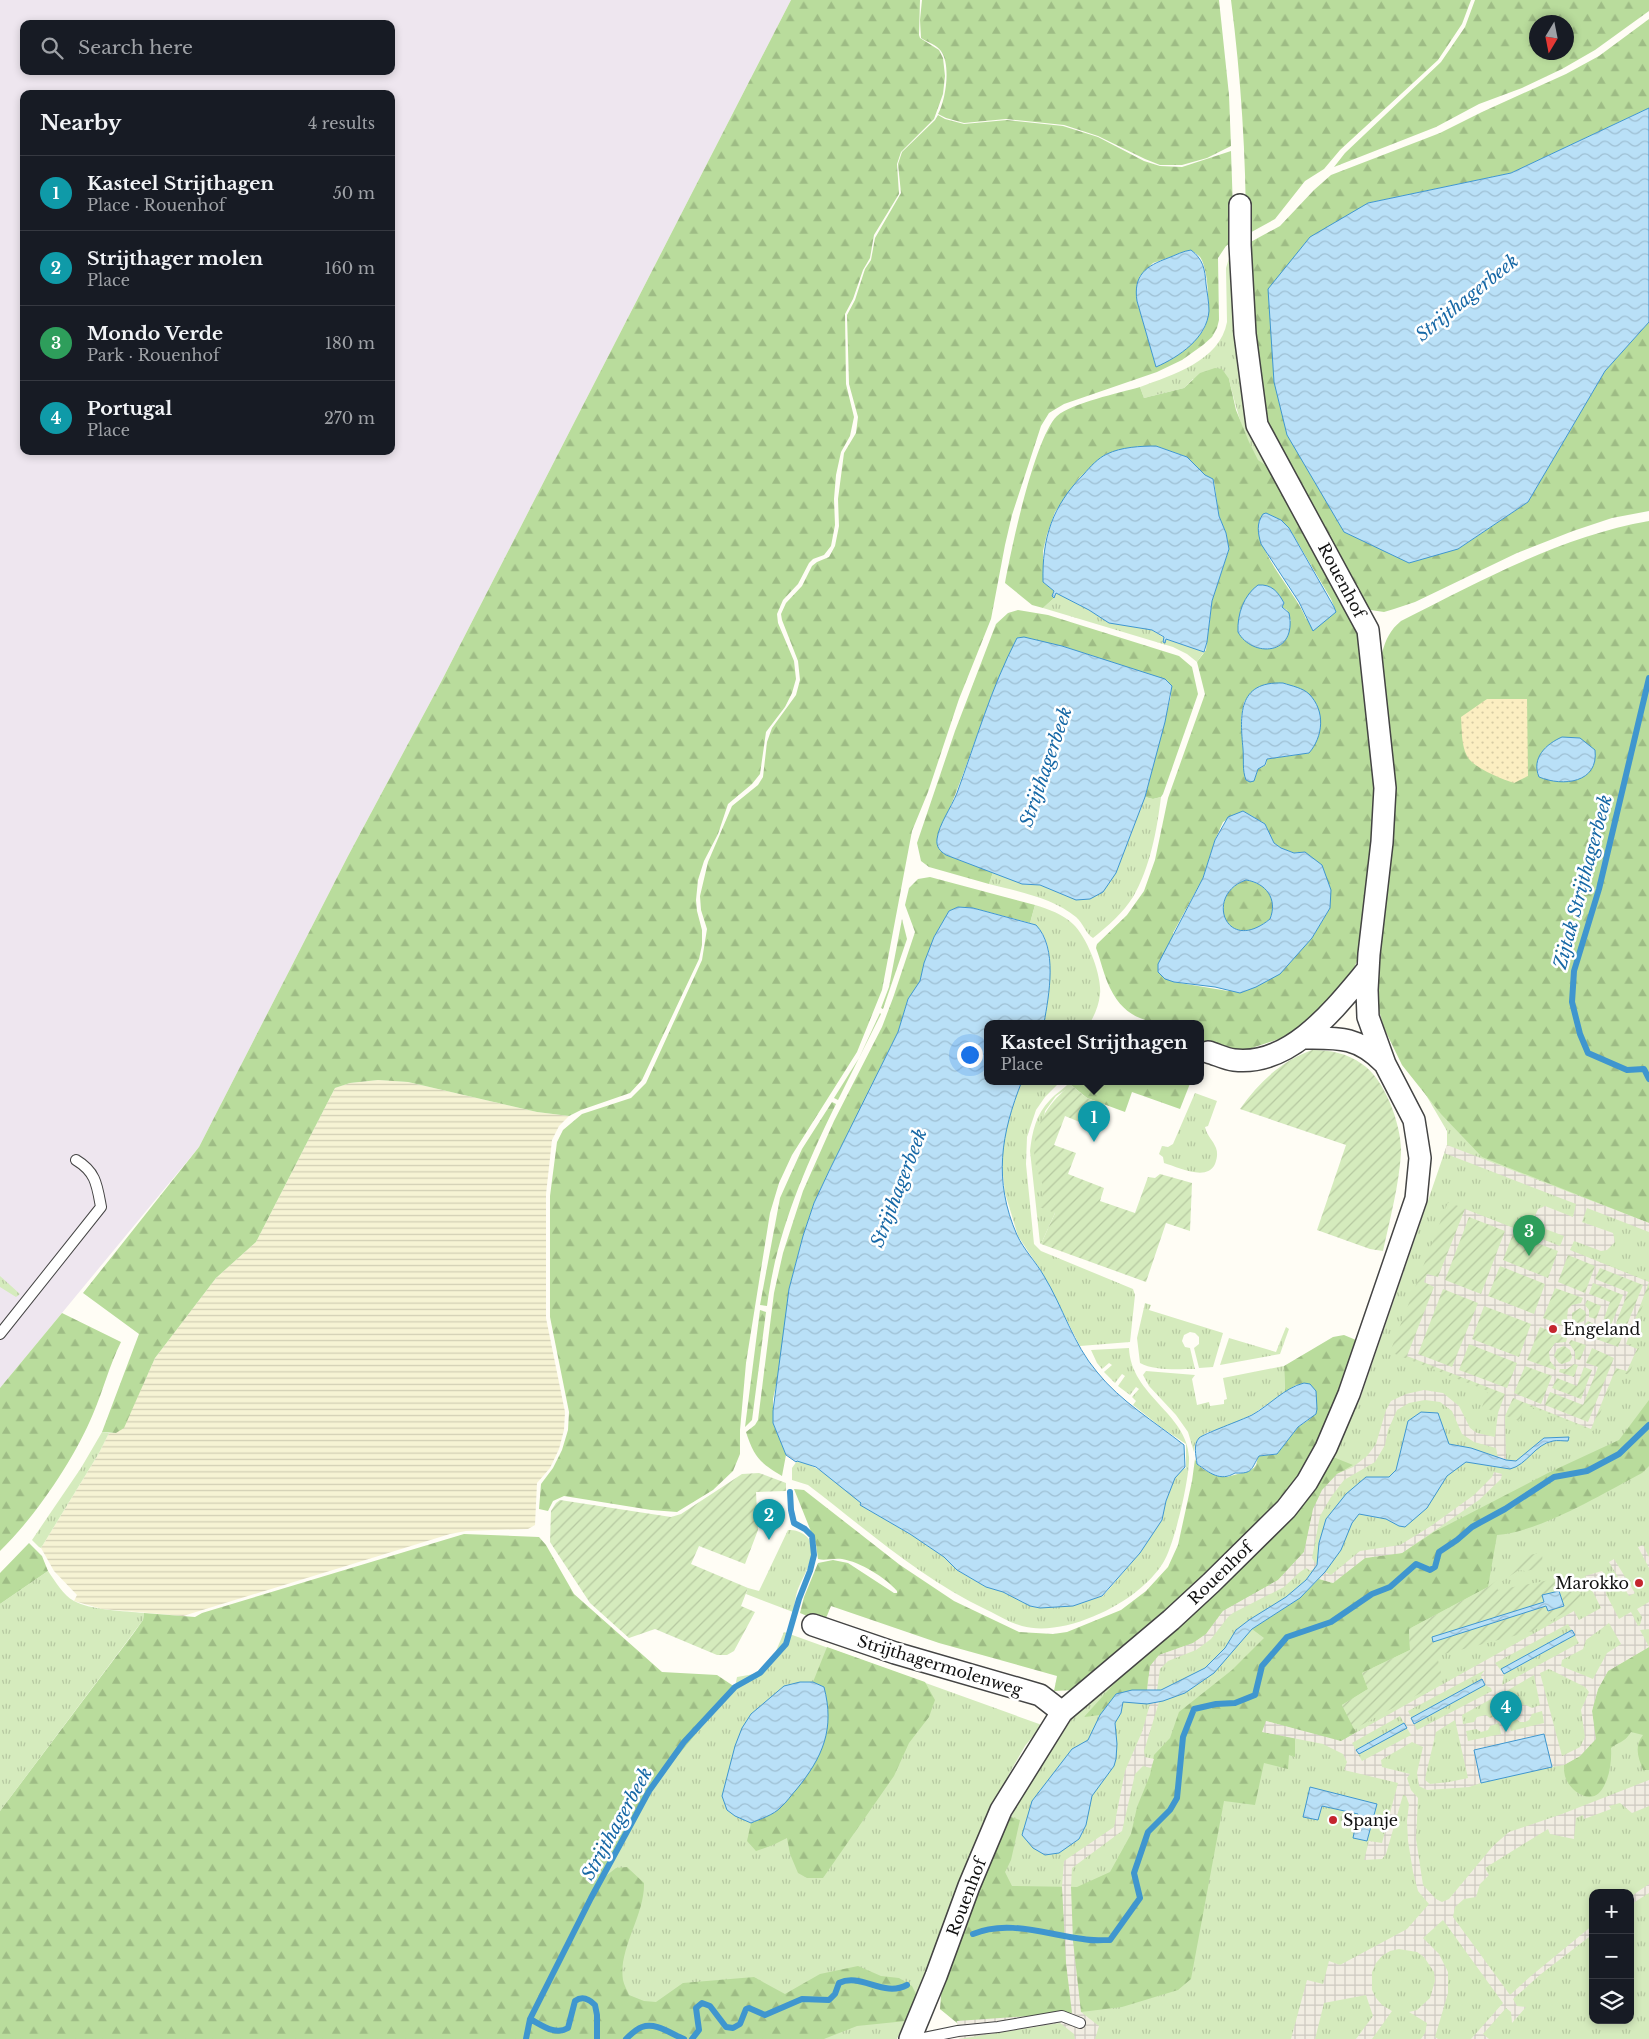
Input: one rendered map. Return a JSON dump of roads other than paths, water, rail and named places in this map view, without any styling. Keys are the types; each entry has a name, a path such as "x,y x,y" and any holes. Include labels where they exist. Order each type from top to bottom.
{"street":[{"name":"Rouenhof","path":"910,2039 936,1976 969,1886 1001,1810 1062,1712 1171,1620 1286,1509 1307,1482 1326,1448 1349,1394 1416,1198 1420,1158 1414,1120 1385,1064 1368,1017 1368,969 1382,842 1385,788 1368,630 1257,425 1245,334 1240,245 1240,205"},
{"path":"1208,1052 1234,1060 1251,1059 1268,1056 1304,1038 1319,1026 1368,969"},
{"name":"Rouenhof","path":"1304,1038 1352,1041 1370,1049 1385,1064"},
{"name":"Strijthagermolenweg","path":"813,1625 895,1653 1040,1695 1062,1712"}],"lane":[{"path":"0,1334 101,1207 99,1192 89,1168 76,1160"},
{"path":"919,2039 958,2030 998,2027 1062,2016 1080,2023"}],"water":[{"path":"1649,108 1649,322 1605,371 1528,502 1458,549 1409,563 1344,532 1287,435 1274,382 1268,289 1310,237 1368,203 1511,173"},
{"path":"1191,250 1201,261 1204,269 1209,308 1207,321 1203,330 1190,345 1174,358 1156,367 1137,301 1137,284 1147,268 1153,264"},
{"path":"1156,446 1187,457 1205,475 1213,479 1219,516 1226,533 1229,549 1212,601 1204,652 1166,639 1165,643 1163,642 1164,637 1152,630 1109,623 1056,593 1054,598 1052,596 1054,591 1043,582 1044,551 1051,524 1064,498 1073,486 1094,463 1107,454 1125,448"},
{"path":"1266,513 1281,520 1289,528 1336,612 1313,631 1299,602 1261,544 1258,525 1263,514"},
{"path":"1258,585 1271,587 1284,603 1282,607 1289,613 1290,627 1287,638 1281,645 1272,648 1263,649 1253,646 1238,632 1242,606 1249,594"},
{"path":"1024,637 1062,646 1165,679 1172,686 1165,722 1145,797 1116,873 1103,892 1090,899 1076,900 1040,885 1022,884 946,855 937,844 940,828 957,793 999,676 1017,638"},
{"path":"1283,683 1297,687 1309,694 1318,708 1321,724 1320,732 1314,747 1309,753 1267,759 1265,765 1258,769 1254,781 1250,782 1246,780 1244,769 1242,713 1245,703 1249,694 1257,688 1268,684"},
{"path":"1562,737 1580,738 1595,750 1595,761 1591,770 1578,780 1568,782 1558,782 1539,777 1537,764 1542,752"},
{"path":"1243,811 1265,824 1274,843 1281,848 1294,853 1305,852 1322,865 1331,890 1330,908 1312,938 1280,974 1240,993 1215,987 1174,982 1165,979 1158,972 1158,964 1203,878 1215,840 1228,817","holes":["1246,880 1264,888 1271,899 1272,912 1270,919 1254,929 1241,930 1232,927 1225,919 1223,908 1226,897 1233,887"]},
{"path":"958,907 973,908 1036,925 1043,935 1050,959 1048,999 1044,1020 984,1020 984,1085 1021,1085 1009,1120 1003,1157 1002,1176 1009,1215 1023,1246 1051,1288 1081,1350 1097,1372 1127,1402 1184,1445 1185,1467 1175,1478 1166,1501 1162,1520 1140,1553 1102,1596 1073,1606 1040,1608 1030,1606 1003,1592 986,1587 957,1570 944,1557 910,1534 860,1505 861,1503 816,1467 796,1462 786,1455 773,1423 789,1289 814,1203 898,1032 908,999 920,981 924,963 934,937 949,911"},
{"path":"1304,1383 1310,1384 1316,1391 1316,1414 1298,1427 1277,1454 1259,1456 1251,1470 1225,1477 1215,1475 1197,1464 1195,1447 1199,1438 1252,1415 1290,1389"},
{"path":"1421,1412 1438,1413 1449,1444 1471,1448 1506,1460 1516,1461 1544,1438 1569,1437 1568,1441 1555,1441 1541,1446 1516,1467 1510,1469 1466,1462 1447,1476 1427,1508 1405,1527 1386,1519 1359,1514 1352,1523 1341,1550 1325,1572 1300,1598 1252,1629 1214,1673 1185,1693 1163,1701 1147,1704 1123,1702 1121,1713 1115,1723 1117,1744 1114,1766 1092,1796 1086,1825 1079,1839 1059,1853 1045,1855 1033,1848 1022,1835 1032,1801 1072,1749 1088,1740 1100,1715 1116,1694 1132,1690 1161,1690 1205,1668 1225,1648 1236,1630 1286,1597 1306,1580 1317,1565 1319,1543 1326,1519 1346,1494 1366,1477 1389,1477 1396,1470 1408,1421"},
{"path":"1559,1591 1564,1606 1548,1611 1546,1606 1433,1642 1432,1637 1544,1602 1542,1595"},
{"path":"1572,1630 1575,1635 1504,1674 1501,1669"},
{"path":"1482,1679 1485,1685 1414,1724 1411,1718"},
{"path":"800,1682 813,1682 824,1687 828,1716 827,1729 820,1754 805,1778 778,1810 751,1823 727,1810 722,1796 735,1746 742,1728 751,1714 784,1686"},
{"path":"1404,1723 1407,1728 1359,1754 1356,1750"},
{"path":"1544,1734 1552,1767 1481,1783 1474,1750"},
{"path":"1310,1787 1377,1804 1367,1841 1353,1838 1358,1814 1322,1806 1318,1820 1303,1817"}],"waterway":[{"name":"Zijtak Strijthagerbeek","path":"1649,678 1599,889 1574,971 1572,1002 1580,1034 1588,1053 1627,1070 1644,1069 1649,1079"},
{"name":"Zijtak Strijthagerbeek","path":"973,1934 986,1930 1014,1928 1086,1940 1110,1940 1140,1898 1134,1873 1148,1832 1170,1810 1177,1798 1183,1737 1194,1709 1216,1704 1235,1703 1255,1695 1262,1666 1287,1637 1331,1622 1372,1594 1390,1587 1416,1564 1430,1570 1435,1567 1439,1552 1472,1527 1505,1509 1554,1477 1587,1471 1619,1454 1649,1425"},
{"name":"Strijthagerbeek","path":"526,2039 530,2019 591,1898 649,1791 684,1742 735,1687 760,1673 786,1644 814,1555 812,1536 805,1529 794,1523 790,1492"},
{"name":"Zijtak Strijthagerbeek","path":"692,2039 699,2030 696,2008 702,2003 710,2006 726,2027 733,2028 740,2024 746,2009 749,2008 765,2015 802,1999 829,2000 835,1994 839,1983 847,1980 856,1980 889,1989 907,1985"},
{"name":"Zijtak Strijthagerbeek","path":"530,2019 549,2029 563,2030 568,2028 575,2001 585,1999 595,2005 597,2039"},
{"name":"Zijtak Strijthagerbeek","path":"626,2039 633,2032 647,2026 658,2027 684,2039"}],"place":[{"name":"Kasteel Strijthagen","path":"1094,1142"},
{"name":"Mondo Verde","path":"1529,1256"},
{"name":"Engeland","path":"1553,1329"},
{"name":"Strijthager molen","path":"769,1540"},
{"name":"Marokko","path":"1639,1583"},
{"name":"Portugal","path":"1506,1732"},
{"name":"Spanje","path":"1333,1820"}]}
